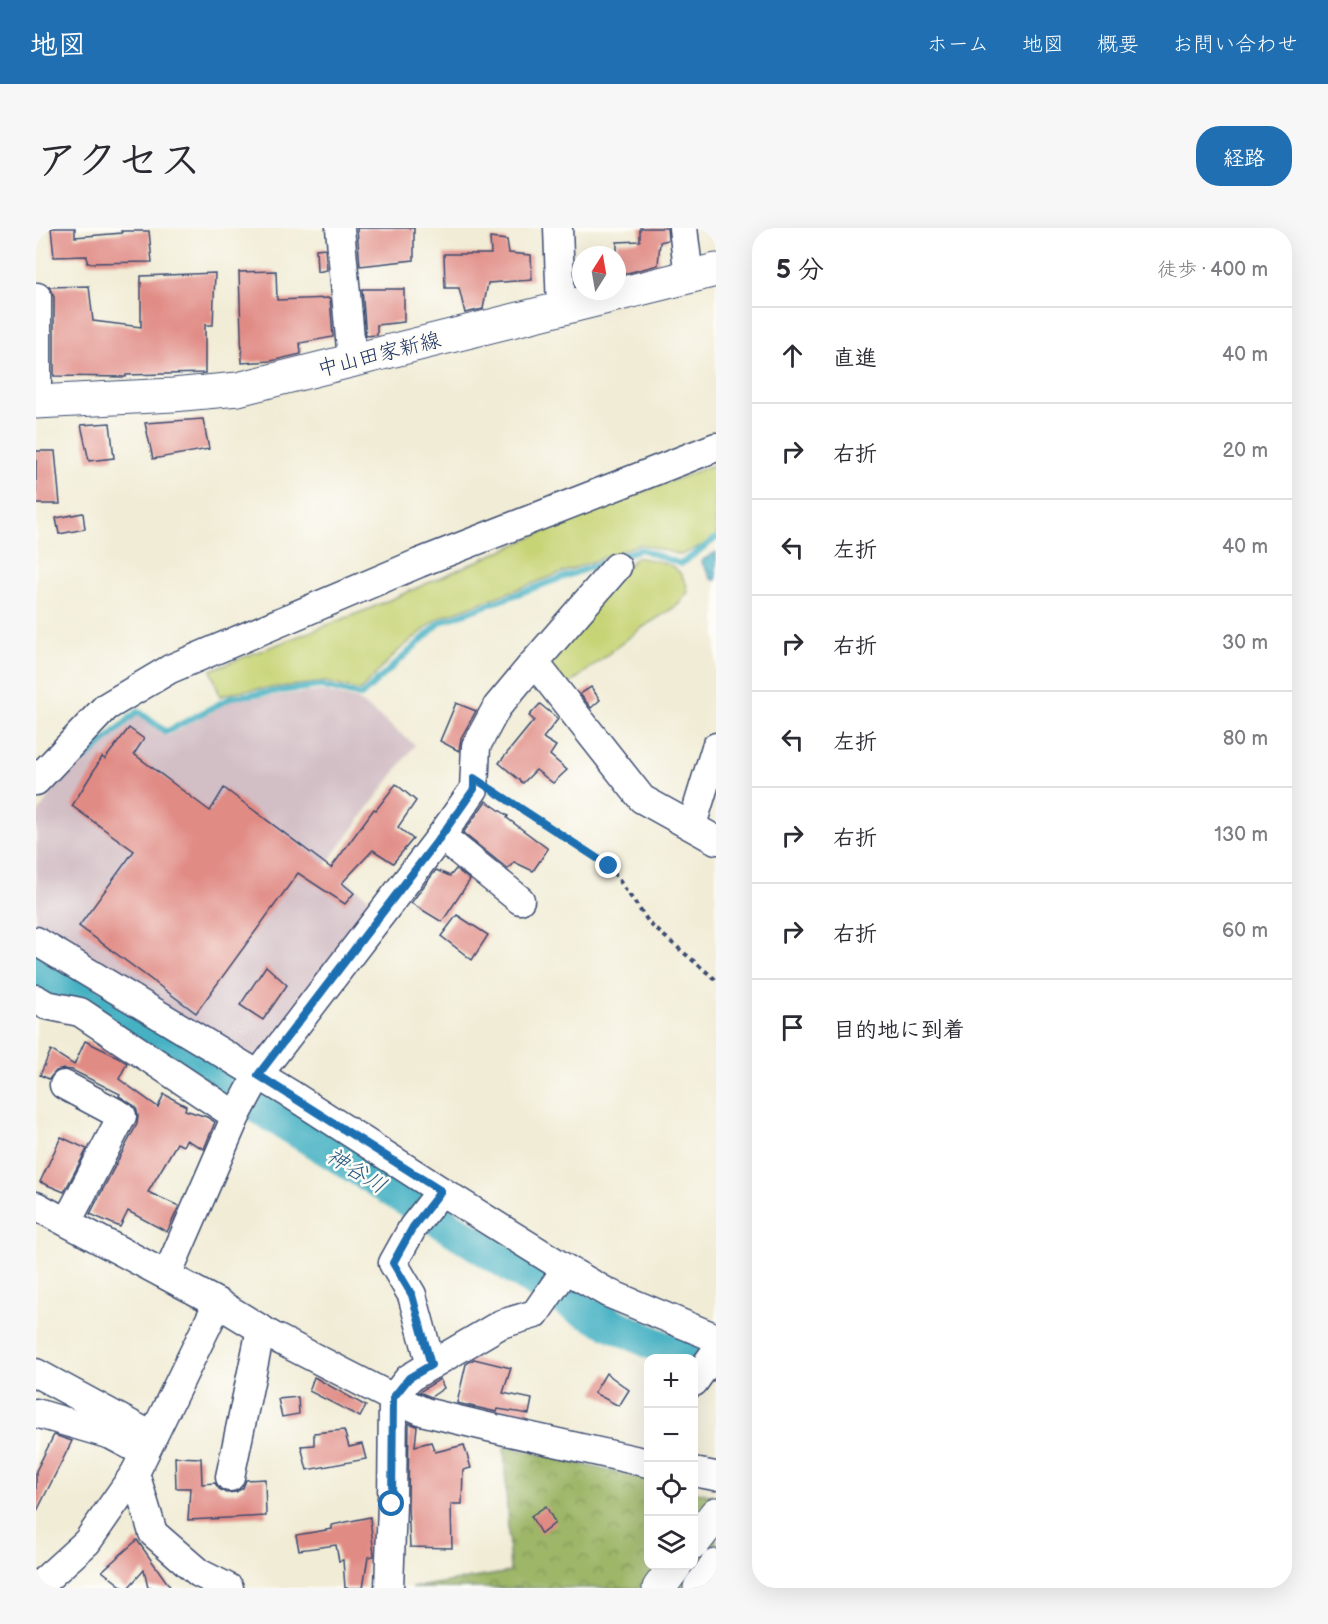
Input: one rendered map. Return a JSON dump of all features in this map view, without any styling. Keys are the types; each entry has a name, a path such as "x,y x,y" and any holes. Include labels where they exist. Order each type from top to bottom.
{"main road":[{"name":"中山田家新線","path":"37,402 238,389 703,273"},
{"path":"698,1536 716,1514"},
{"path":"700,1588 716,1566"},
{"path":"659,1588 672,1570"}],"street":[{"path":"340,228 352,360"},
{"path":"558,228 561,308"},
{"path":"683,228 703,273"},
{"path":"37,297 37,402"},
{"path":"36,781 106,707 170,669 419,563 716,447"},
{"path":"167,1275 236,1116 258,1075 441,836 474,789 476,746 496,707 617,567"},
{"path":"532,665 542,672 642,799 716,840"},
{"path":"692,825 716,747"},
{"path":"441,836 520,900"},
{"path":"36,941 258,1075 564,1271 608,1293 716,1338"},
{"path":"36,999 46,1005 80,1012 236,1116"},
{"path":"64,1085 122,1116 67,1222"},
{"path":"431,1365 412,1295 393,1263 413,1227 441,1191"},
{"path":"36,1206 167,1275 261,1329 393,1398 425,1412 644,1458"},
{"path":"389,1588 393,1398 409,1378 501,1324 535,1314 564,1271"},
{"path":"36,1588 87,1542 144,1454 218,1303"},
{"path":"230,1477 261,1329"},
{"path":"698,1375 716,1351"},
{"path":"36,1373 144,1454 153,1533 199,1573 229,1588"},
{"path":"36,1413 111,1435 144,1454"}],"path":[{"path":"474,778 609,866 650,924 716,980"}],"shaded area":[{"path":"321,691 358,700 415,745 326,865 379,906 256,1067 36,930 36,816 61,778 134,711 167,736 232,700"}],"green space":[{"path":"716,464 716,539 681,555 640,544 439,618 397,652 360,691 326,682 240,691 220,696 211,670 369,609 589,512"},
{"path":"636,557 662,562 676,569 685,582 688,592 678,605 640,629 566,687 544,660"},
{"path":"504,1446 644,1479 644,1570 698,1570 698,1492 716,1497 716,1588 411,1588 510,1572"}],"water":[{"path":"716,552 716,580 711,579 701,561"}],"building":[{"path":"51,228 75,228 75,237 122,233 121,231 149,231 152,262 87,263 87,256 54,257"},
{"path":"357,228 414,228 414,260 360,266"},
{"path":"640,228 667,228 668,240 660,242 658,265 626,273 626,246 617,246 617,242 640,241"},
{"path":"490,238 507,240 509,253 531,255 532,280 488,283 483,309 465,313 459,288 445,288 444,254 491,254"},
{"path":"325,248 327,270 317,272 316,249"},
{"path":"276,271 277,300 330,298 333,337 300,343 301,354 271,361 242,363 239,272"},
{"path":"215,273 213,325 205,325 205,373 126,375 126,377 54,376 54,297 49,287 89,286 93,321 141,327 141,276"},
{"path":"362,289 404,289 404,322 377,325 377,335 366,336"},
{"path":"203,419 209,449 153,459 145,423"},
{"path":"110,423 114,458 89,461 81,425"},
{"path":"36,451 55,451 60,504 36,504"},
{"path":"83,513 85,529 59,534 56,518"},
{"path":"591,687 600,700 591,708 580,694"},
{"path":"456,703 476,711 461,738 459,751 440,741"},
{"path":"540,704 558,719 543,738 556,746 550,755 567,770 553,783 536,770 523,783 499,763 534,720 529,716"},
{"path":"129,728 144,739 134,754 210,811 224,788 331,868 374,809 376,810 396,784 416,801 398,827 413,839 393,863 373,850 342,883 354,893 345,904 298,873 196,1013 79,926 134,851 72,806 102,757 105,759"},
{"path":"486,801 548,849 533,871 514,862 508,869 463,833"},
{"path":"456,869 470,880 442,922 411,903 436,870 450,876"},
{"path":"457,915 488,935 472,960 441,936"},
{"path":"266,966 287,985 263,1020 240,1005"},
{"path":"85,1041 127,1063 119,1079 158,1107 164,1094 186,1106 185,1110 215,1122 204,1149 186,1140 183,1146 177,1143 148,1192 179,1206 167,1232 128,1211 120,1227 90,1214 137,1124 138,1116 136,1107 119,1096 120,1094 72,1070 56,1071 49,1079 40,1075 51,1050 74,1065"},
{"path":"61,1137 87,1149 64,1192 40,1182"},
{"path":"474,1359 511,1368 503,1393 532,1399 529,1414 498,1409 497,1412 457,1403 466,1364"},
{"path":"606,1373 629,1390 619,1406 594,1393"},
{"path":"314,1377 366,1406 360,1417 309,1391"},
{"path":"440,1379 444,1388 431,1397 419,1392"},
{"path":"298,1397 299,1414 282,1417 278,1399"},
{"path":"409,1423 417,1426 415,1446 431,1442 435,1452 464,1445 471,1468 463,1470 462,1504 451,1504 452,1548 410,1547"},
{"path":"344,1430 349,1447 362,1444 366,1459 307,1470 301,1446 314,1445 314,1433"},
{"path":"54,1435 72,1441 36,1513 36,1471"},
{"path":"175,1457 201,1458 202,1484 215,1483 226,1493 236,1492 243,1488 246,1480 265,1479 266,1516 188,1520 190,1488 176,1488"},
{"path":"546,1506 555,1523 541,1534 531,1516"},
{"path":"370,1517 374,1556 368,1557 363,1588 345,1588 343,1560 339,1561 336,1545 299,1550 296,1535 332,1529 332,1525"},
{"path":"137,1540 171,1588 148,1588 144,1570 128,1588 124,1588 102,1571"}],"waterway":[{"path":"618,557 640,549 681,564 716,538"},
{"path":"70,759 85,759 138,711 166,732 232,697 321,686 361,696 441,622 608,561"},
{"name":"神谷川","path":"36,969 576,1307 676,1354"}],"route":[{"path":"392,1504 393,1398 409,1378 431,1365 412,1295 393,1263 413,1227 441,1191 258,1075 441,836 474,789 474,778 609,866"}]}
